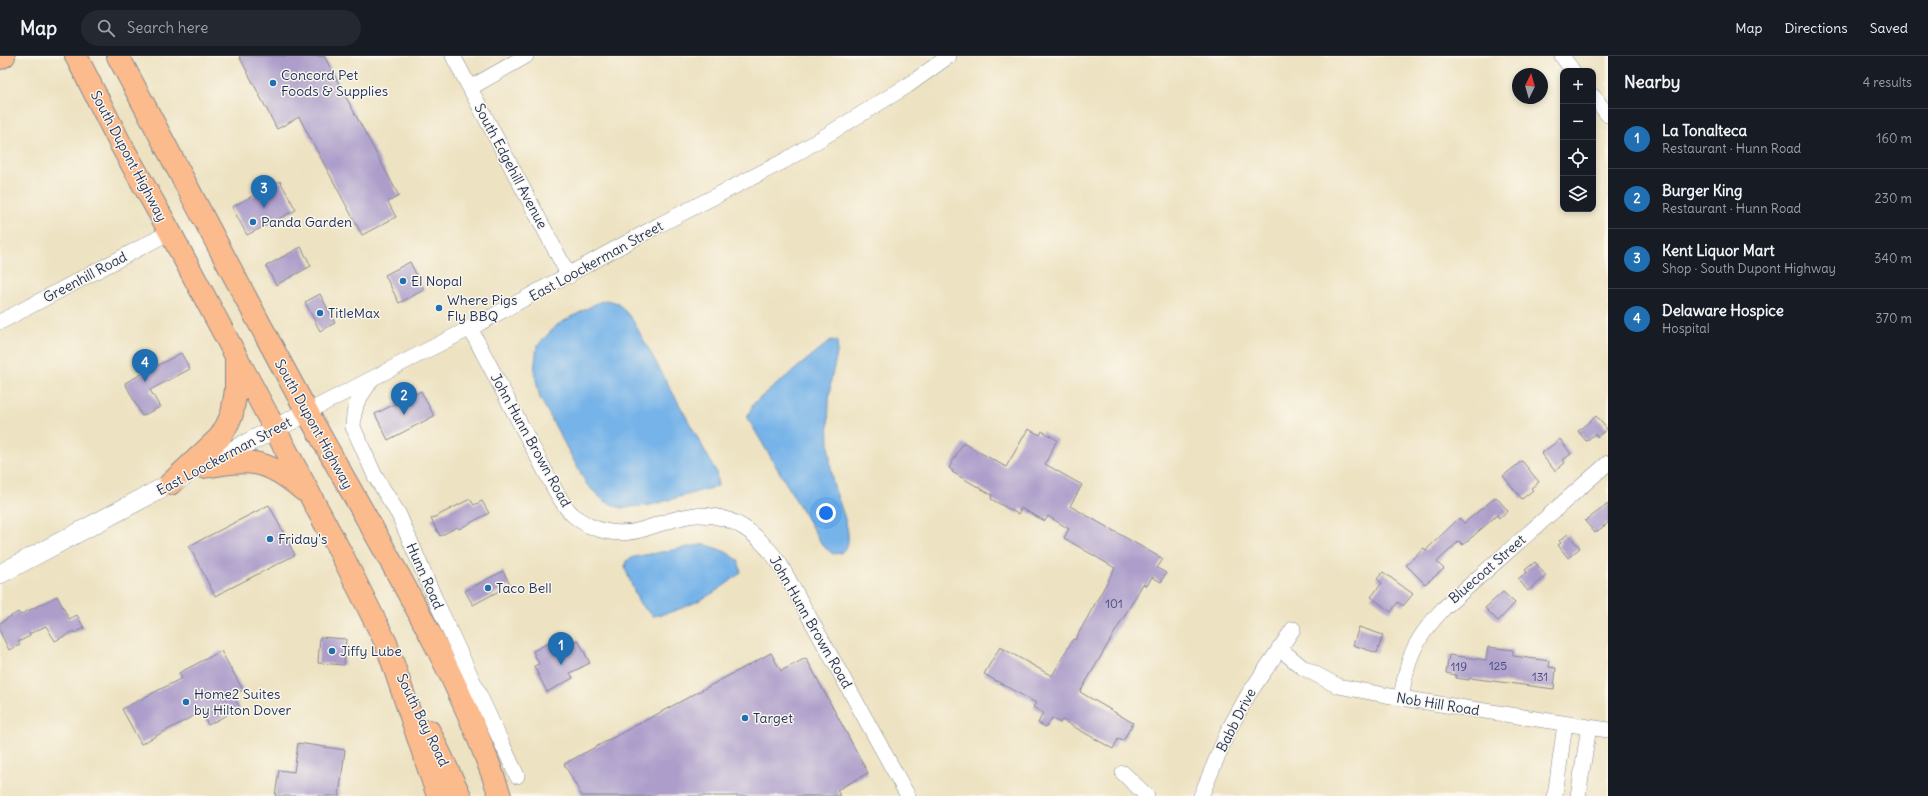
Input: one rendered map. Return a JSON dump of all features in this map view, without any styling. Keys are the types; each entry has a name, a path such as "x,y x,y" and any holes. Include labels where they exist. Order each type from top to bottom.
{"highway":[{"path":"0,58 4,56"},
{"name":"South Dupont Highway","path":"76,56 120,143 170,232 344,559 386,643 438,796"},
{"name":"South Dupont Highway","path":"118,56 307,412 419,614 451,677 486,755 500,796"},
{"path":"170,484 220,437 227,425 232,414 236,390 236,358"},
{"path":"203,467 224,463 261,464 281,473 310,497"},
{"name":"South Bay Road","path":"386,643 460,796"}],"street":[{"name":"South Edgehill Avenue","path":"453,56 569,276"},
{"path":"470,88 526,56"},
{"name":"East Loockerman Street","path":"0,574 274,429 569,276 659,225 786,160 907,86 949,56"},
{"path":"1562,56 1571,68"},
{"path":"1596,100 1608,115"},
{"name":"Greenhill Road","path":"0,322 170,232"},
{"name":"John Hunn Brown Road","path":"474,326 555,490 572,514 600,530 615,533 642,530 696,515 713,516 730,520 758,536 780,564 908,796"},
{"name":"Hunn Road","path":"373,378 356,402 353,427 375,476 399,515 435,599 517,776"},
{"name":"Bluecoat Street","path":"1401,698 1411,653 1430,622 1608,463"},
{"name":"Babb Drive","path":"1201,796 1229,729 1252,689 1292,629"},
{"name":"Nob Hill Road","path":"1279,648 1302,667 1338,686 1401,698 1608,730"},
{"path":"1555,796 1565,724"},
{"path":"1578,796 1589,727"},
{"path":"1123,773 1147,796"}],"water":[{"path":"606,300 618,303 632,319 716,471 718,486 651,505 621,508 604,501 587,485 540,398 534,371 537,346 557,325 597,303"},
{"path":"831,340 837,341 837,355 831,380 828,429 832,478 848,531 847,546 841,553 833,554 823,546 747,417 754,403"},
{"path":"705,544 726,552 738,560 741,572 712,594 688,606 653,616 639,603 625,568 626,561 634,557"}],"building":[{"path":"239,56 324,56 399,196 388,202 396,217 362,235 299,117 277,129"},
{"path":"280,181 296,210 247,235 232,207"},
{"path":"301,247 311,266 276,285 266,266"},
{"path":"410,262 424,290 399,303 385,275"},
{"name":"TitleMax","path":"320,294 335,323 320,331 305,302"},
{"path":"181,353 190,369 150,390 160,407 142,416 125,383"},
{"path":"421,391 434,416 388,440 375,414"},
{"path":"1596,416 1607,429 1597,437 1595,434 1586,441 1578,431"},
{"path":"1028,429 1040,435 1042,431 1057,440 1045,464 1082,485 1070,506 1163,559 1157,568 1166,573 1161,582 1152,577 1147,586 1143,584 1080,692 1133,723 1123,741 1118,739 1113,749 1062,720 1060,723 1052,718 1046,727 1038,723 1043,713 1033,707 1036,703 984,674 1000,647 1052,676 1073,639 1075,640 1115,568 1064,538 1069,529 1048,516 1045,521 1021,508 1018,514 991,499 992,495 952,472 953,471 949,468 963,443 1006,467"},
{"path":"1560,439 1571,454 1563,460 1565,463 1555,471 1541,454"},
{"path":"1522,461 1539,482 1531,488 1533,490 1522,499 1503,476"},
{"path":"1496,497 1508,511 1499,518 1497,515 1463,545 1459,541 1437,562 1444,569 1425,584 1406,565 1424,548 1426,550 1459,518 1464,523"},
{"path":"470,499 474,505 482,501 489,513 459,529 457,527 440,536 431,519"},
{"path":"1608,504 1608,523 1595,533 1585,521"},
{"path":"269,505 295,555 215,596 189,546"},
{"path":"1568,534 1580,548 1568,558 1558,545 1561,543 1559,541"},
{"path":"1535,562 1546,576 1528,591 1518,579 1527,572 1525,570"},
{"name":"Taco Bell","path":"503,571 510,585 473,605 465,591"},
{"path":"1383,572 1413,594 1403,606 1398,602 1391,612 1371,597 1382,583 1377,579"},
{"path":"1503,592 1515,603 1498,621 1485,608"},
{"path":"57,596 69,619 77,615 84,628 75,633 74,631 55,641 46,626 29,634 30,636 18,642 20,645 9,650 0,632 0,623 18,612 20,615"},
{"path":"1359,627 1383,635 1377,653 1353,645"},
{"path":"562,636 567,645 578,640 590,663 570,673 573,678 547,692 534,666 539,664 533,651"},
{"name":"Jiffy Lube","path":"320,637 346,639 344,665 318,663"},
{"path":"1488,647 1513,650 1513,656 1550,661 1549,667 1556,668 1554,689 1470,678 1469,680 1456,678 1456,675 1446,673 1449,655 1486,660"},
{"name":"Home2 Suites by Hilton Dover","path":"221,651 243,690 233,695 240,708 208,725 201,712 141,744 122,709 182,678 179,673"},
{"name":"Target","path":"771,653 781,671 806,658 868,773 837,790 840,796 582,796 564,764"},
{"path":"298,743 345,750 339,796 275,796 279,770 294,772"}],"place":[{"name":"Concord Pet Foods & Supplies","path":"273,83"},
{"name":"Kent Liquor Mart","path":"264,208"},
{"name":"Panda Garden","path":"253,222"},
{"name":"El Nopal","path":"403,281"},
{"name":"Where Pigs Fly BBQ","path":"439,308"},
{"name":"TitleMax","path":"320,313"},
{"name":"Delaware Hospice","path":"145,382"},
{"name":"Burger King","path":"404,415"},
{"name":"Friday's","path":"270,539"},
{"name":"Taco Bell","path":"488,588"},
{"name":"Jiffy Lube","path":"332,651"},
{"name":"La Tonalteca","path":"561,665"},
{"name":"Home2 Suites by Hilton Dover","path":"186,702"},
{"name":"Target","path":"745,718"}]}
